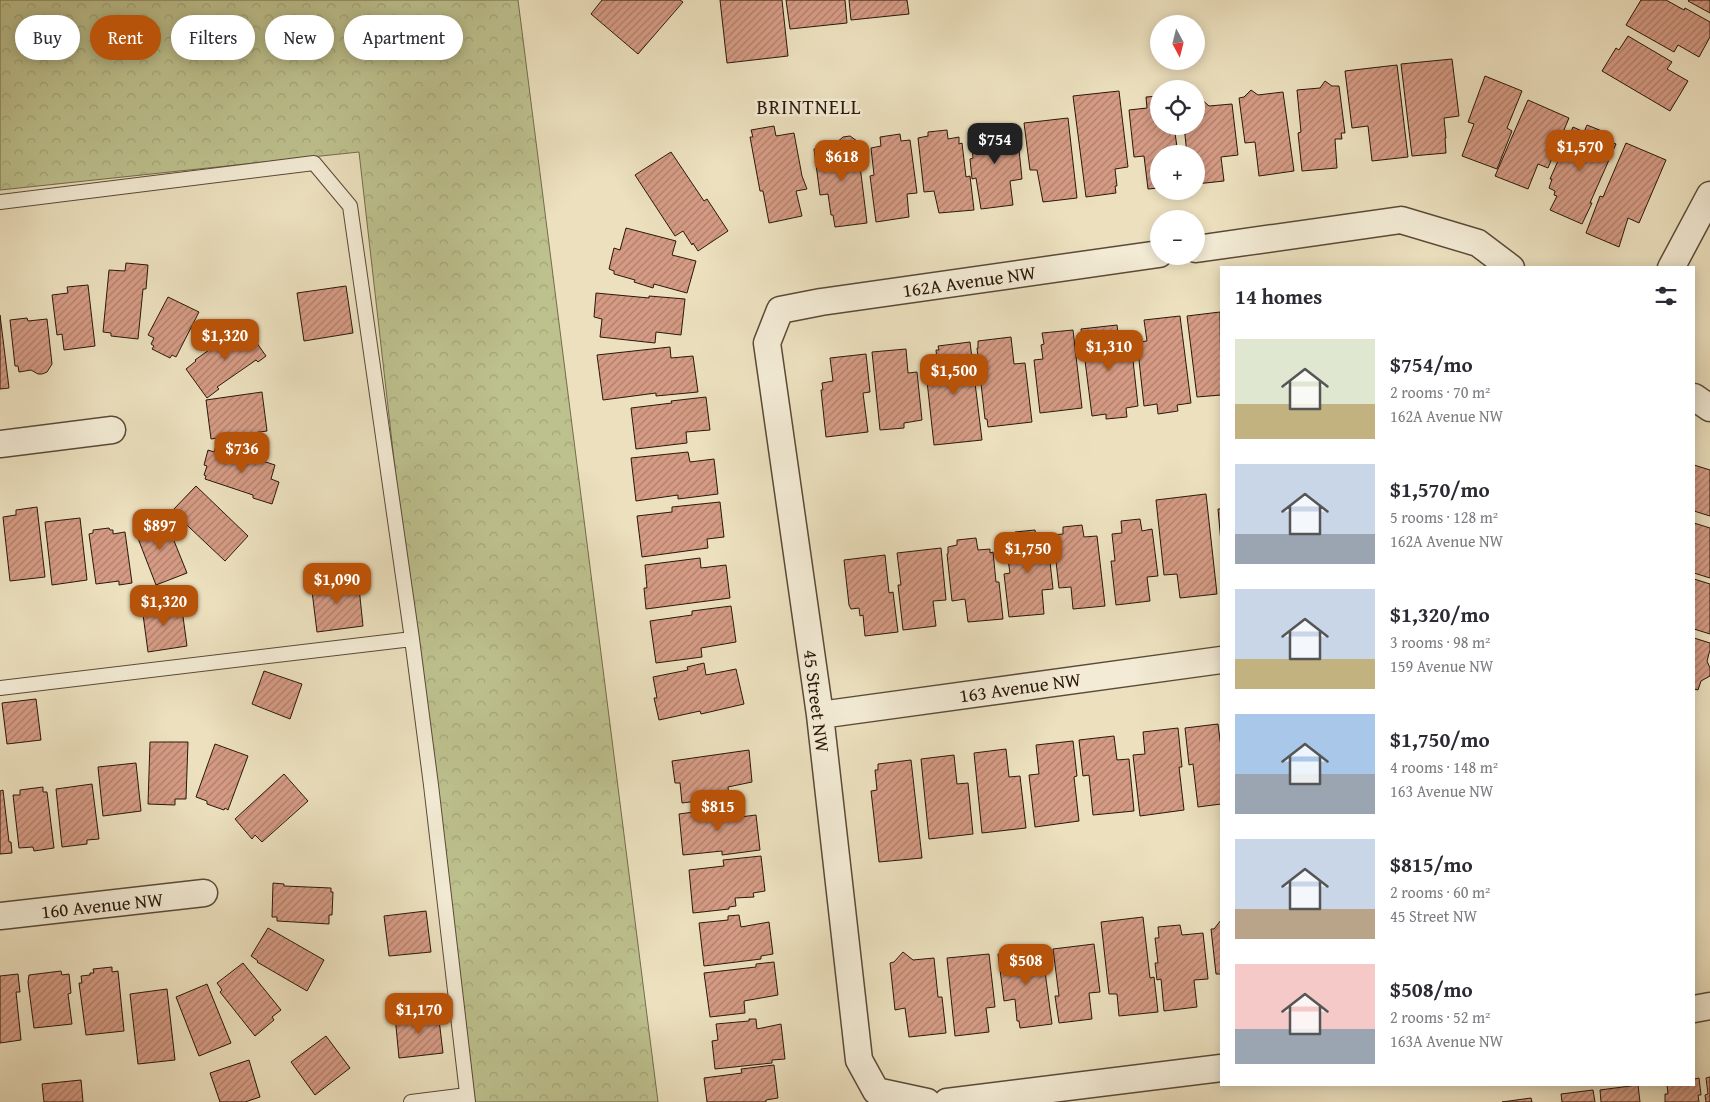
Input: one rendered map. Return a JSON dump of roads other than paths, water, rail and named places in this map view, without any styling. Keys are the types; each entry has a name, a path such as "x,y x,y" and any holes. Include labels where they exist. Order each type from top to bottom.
{"street":[{"path":"1672,266 1710,195"},
{"path":"1205,248 1401,220 1478,243 1508,266"},
{"name":"162A Avenue NW","path":"780,310 821,302 1150,255"},
{"name":"45 Street NW","path":"780,310 767,343 820,715 859,1060 876,1091 927,1102"},
{"path":"1695,398 1710,408"},
{"path":"0,444 112,430"},
{"name":"163 Avenue NW","path":"820,715 1220,660"},
{"name":"160 Avenue NW","path":"0,916 204,893"},
{"path":"1695,1008 1710,1006"},
{"path":"946,1102 1220,1068"}],"lane":[{"path":"0,202 314,163 350,206 412,638 468,1099 411,1102"},
{"path":"0,688 412,638"}],"district":[{"name":"BRINTNELL","path":"809,107"}]}
